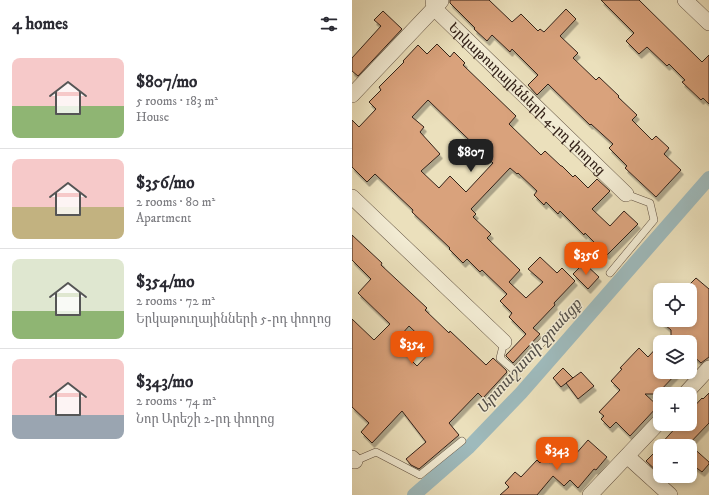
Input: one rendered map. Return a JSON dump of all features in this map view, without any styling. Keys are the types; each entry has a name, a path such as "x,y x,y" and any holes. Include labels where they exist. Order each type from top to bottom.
{"street":[{"path":"686,0 709,23"},
{"path":"352,95 436,3"},
{"name":"Երկաթուղայինների 4-րդ փողոց","path":"436,3 626,194"},
{"path":"352,198 504,342"},
{"path":"691,387 709,368"},
{"path":"590,495 653,428"},
{"path":"627,456 670,495"}],"lane":[{"path":"610,273 654,220 650,202 626,194"},
{"path":"504,342 500,358 515,371 566,317"},
{"path":"353,459 376,452 420,475 462,440"}],"building":[{"path":"450,0 489,0 512,22 521,14 538,31 540,29 544,32 566,9 576,19 560,36 578,53 573,58 596,80 599,77 619,96 618,97 637,115 632,120 652,140 656,136 669,148 664,154 681,170 656,197 625,168 627,166 609,148 613,144 591,124 590,125 548,84 537,95 528,85 538,75 512,49 510,52 492,35 487,41 450,3"},
{"path":"601,0 639,0 702,62 709,55 709,104 703,98 701,100 682,82 685,80 669,64 667,66 647,47 639,54 626,41 634,33"},
{"path":"383,11 402,29 358,76 352,71 352,58 381,26 374,20"},
{"path":"437,44 450,57 454,52 465,63 463,65 516,116 509,124 541,155 545,151 573,177 575,175 588,188 597,179 610,191 592,209 610,226 624,211 638,224 607,255 560,211 558,214 546,202 544,205 534,195 537,191 518,173 517,174 510,168 471,209 476,214 473,217 491,234 487,238 520,270 509,282 526,298 543,282 528,269 540,257 557,273 562,268 575,281 533,328 540,334 513,363 506,355 526,334 509,317 512,313 500,301 507,294 482,270 480,272 467,259 463,263 449,249 450,248 412,212 413,210 375,174 367,182 352,167 352,120 359,127 376,109 369,102 381,90 379,87 404,62 403,61 418,45 427,54","holes":["428,100 493,163 466,192 450,176 439,188 421,171 440,154 420,132 424,127 412,117"]},
{"path":"352,235 382,263 381,265 427,308 425,310 449,333 450,331 486,365 493,358 507,372 483,398 478,393 449,423 459,435 419,469 411,465 406,459 426,442 402,411 372,443 361,432 369,423 352,407 352,319 374,340 390,324 358,293 371,279 352,260","holes":["409,326 433,349 417,366 394,343"]},
{"path":"584,263 599,277 588,289 573,274"},
{"path":"696,278 709,289 709,357 701,363 697,359 697,335 671,335 671,330 667,327 697,327 697,283 691,283"},
{"path":"639,348 648,357 653,352 653,379 671,379 664,387 653,387 653,394 645,394 653,401 653,411 630,436 616,422 610,428 601,419 604,416 599,412 620,390 611,381 622,369 620,368"},
{"path":"563,368 573,378 561,387 553,378"},
{"path":"581,372 594,386 578,399 566,383"},
{"path":"709,393 709,423 694,439 665,439 673,431 697,431 697,403 702,398 703,399"},
{"path":"588,440 607,457 596,470 594,469 578,488 570,480 564,486 553,476 537,495 500,495 509,487 505,483 515,472 521,477 537,460 540,463 544,458 550,463 564,447 574,456"},
{"path":"697,451 709,462 702,472 697,468"},
{"path":"653,454 653,468 646,461"}],"waterway":[{"name":"Արտաշատի ջրանցք","path":"414,495 469,447 521,393 709,178"}]}
